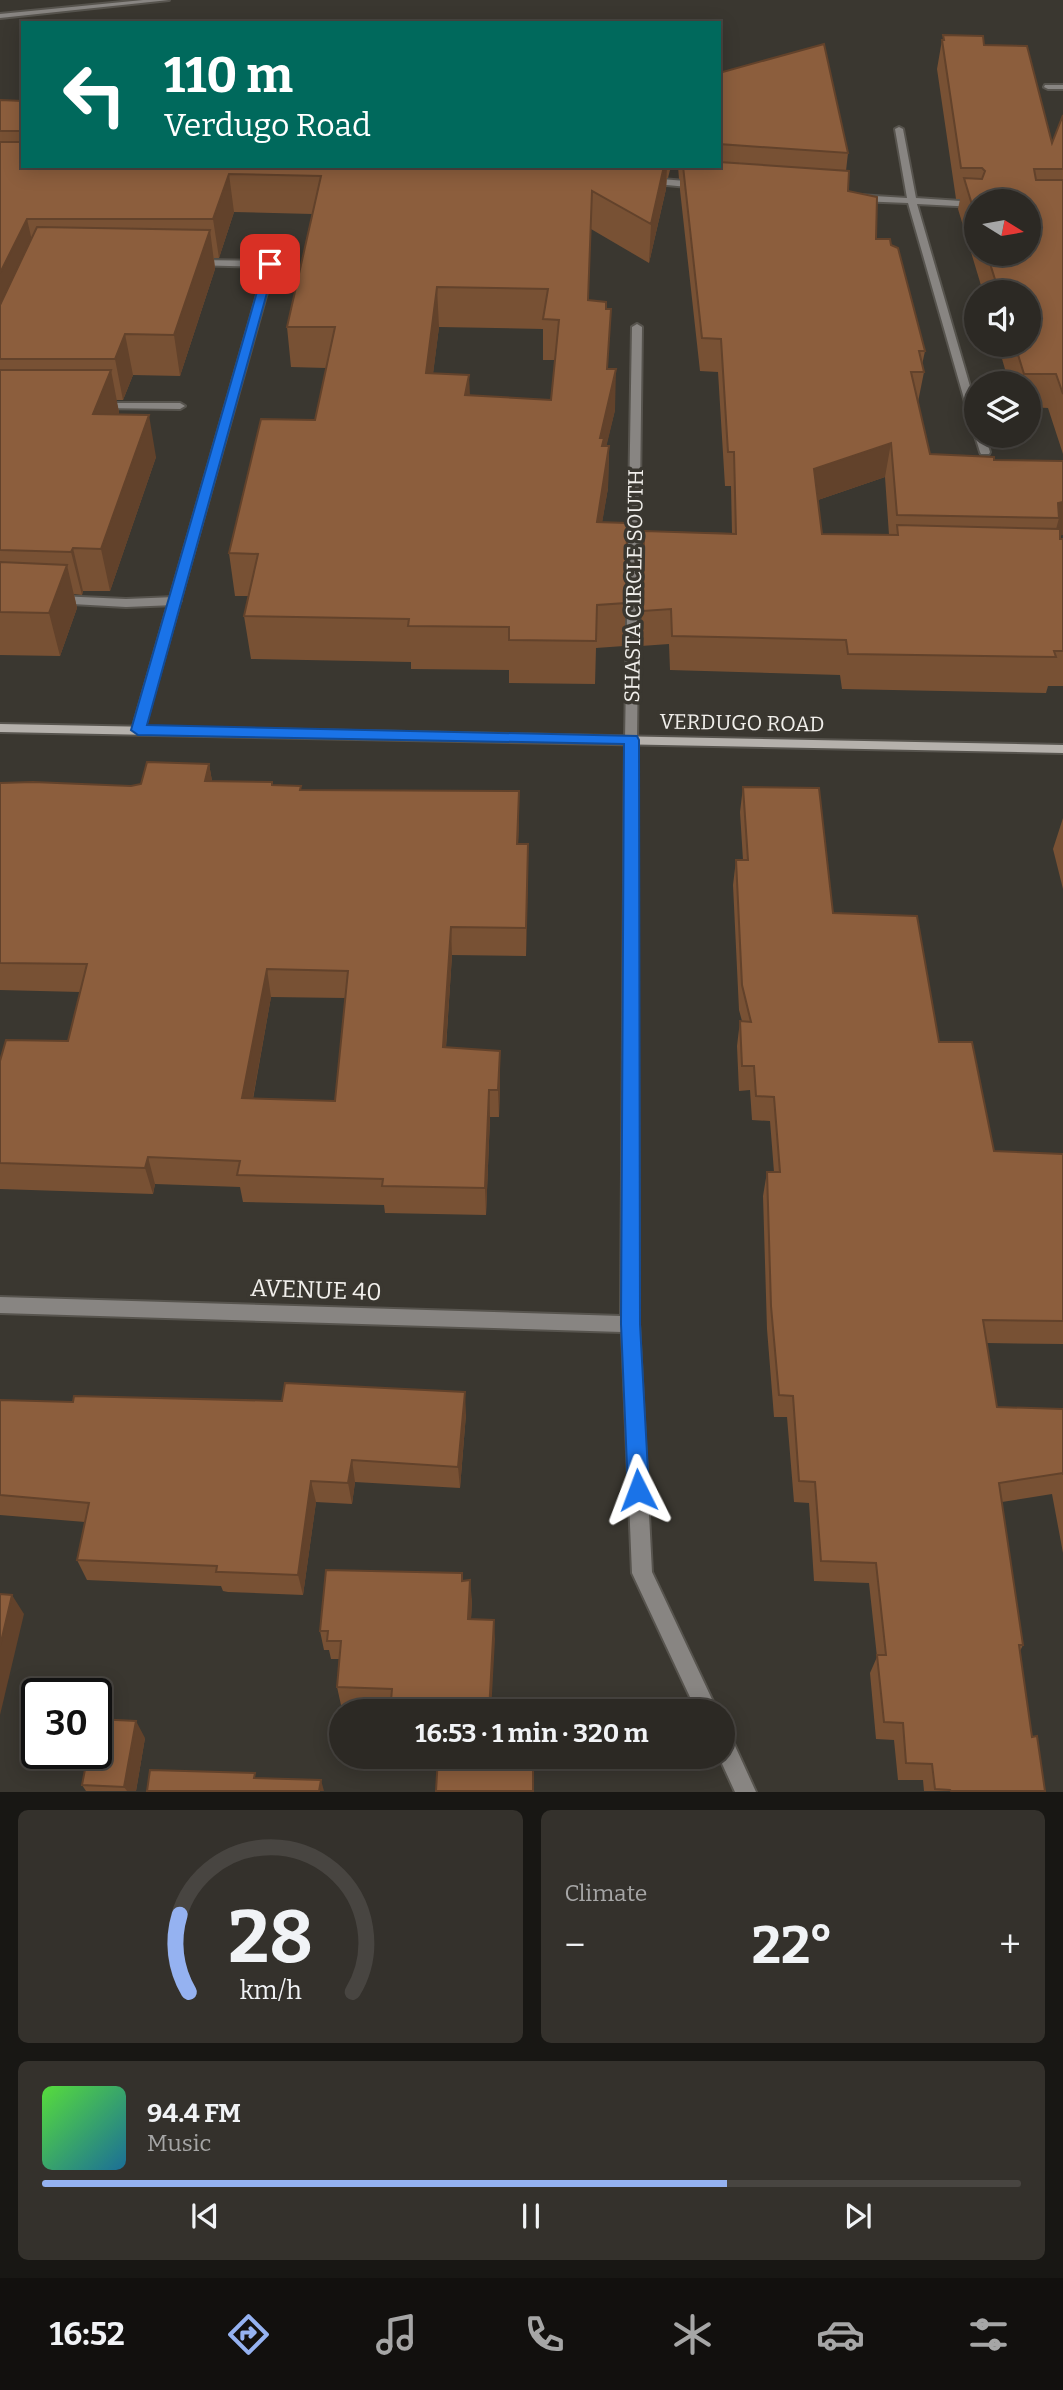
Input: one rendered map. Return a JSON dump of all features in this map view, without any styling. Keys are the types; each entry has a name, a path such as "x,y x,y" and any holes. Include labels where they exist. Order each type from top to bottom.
{"main road":[{"name":"VERDUGO ROAD","path":"0,728 1063,749"}],"street":[{"path":"0,16 165,0"},
{"path":"1048,87 1063,87"},
{"path":"899,129 912,202 964,382"},
{"path":"639,181 708,186"},
{"path":"844,197 964,204"},
{"path":"138,730 270,264 189,263"},
{"name":"SHASTA CIRCLE SOUTH","path":"638,327 631,740 630,1324 642,1573 702,1699"},
{"path":"83,406 180,406"},
{"path":"984,448 985,452"},
{"path":"42,599 126,603 175,601"},
{"name":"AVENUE 40","path":"0,1305 630,1324"},
{"path":"735,1768 746,1791"}],"building":[{"path":"943,35 983,36 984,45 1027,46 1052,143 1063,115 1063,169 1034,169 1036,180 1063,180 1063,394 1056,374 1023,371 1019,357 1041,357 1041,280 995,280 991,266 1041,266 1041,189 967,189 964,178 982,179 985,171 982,168 961,168"},
{"path":"824,44 848,153 721,144 721,72"},
{"path":"0,100 21,101 21,131 0,131"},
{"path":"0,142 21,142 21,168 664,168 651,224 592,191 588,300 606,302 606,309 611,309 607,369 616,369 600,438 604,438 602,446 609,446 597,522 627,523 626,603 597,605 596,641 509,640 509,627 408,626 409,619 244,616 258,554 229,553 261,419 315,420 335,327 287,327 321,176 229,174 213,219 27,219 0,273","holes":["437,287 548,289 543,319 559,320 551,400 465,395 469,375 426,373"]},
{"path":"721,162 849,171 848,191 877,197 876,239 890,239 891,245 898,248 925,351 919,351 924,372 911,372 930,454 994,457 994,460 1063,461 1063,502 1058,503 1059,518 897,515 891,443 814,469 822,534 898,535 897,525 1060,529 1060,539 1063,539 1063,651 1054,651 1056,657 848,654 846,640 672,636 671,609 643,611 644,531 736,534 734,452 728,452 721,339 702,338 683,168 721,168"},
{"path":"37,227 210,230 174,335 125,334 115,359 0,359 0,305"},
{"path":"0,370 111,370 93,414 149,415 101,549 73,548 71,552 0,550"},
{"path":"0,562 67,565 49,613 0,612"},
{"path":"147,762 209,764 205,781 272,782 272,785 301,786 300,790 519,791 517,844 528,844 526,928 451,927 443,1047 500,1051 498,1090 489,1090 485,1188 382,1186 383,1179 237,1175 240,1161 148,1157 145,1168 0,1163 0,1061 6,1040 68,1041 87,964 0,963 0,783 141,784","holes":["267,969 348,971 335,1101 242,1098"]},
{"path":"743,787 819,788 833,913 917,916 939,1042 972,1042 994,1151 1063,1154 1063,1321 983,1320 997,1407 1063,1409 1063,1473 999,1483 1023,1645 1019,1645 1032,1737 1037,1736 1045,1791 935,1789 932,1764 906,1763 903,1723 884,1722 877,1655 886,1655 876,1563 821,1561 815,1482 799,1481 793,1396 779,1395 771,1306 767,1172 780,1172 774,1097 756,1096 754,1066 742,1066 740,1021 751,1022 742,985 736,860 748,860"},
{"path":"285,1383 465,1392 458,1467 352,1460 348,1483 311,1481 298,1575 216,1572 217,1566 77,1560 89,1503 0,1495 0,1400 73,1402 74,1396 282,1401"},
{"path":"326,1570 462,1573 462,1581 470,1580 468,1619 494,1620 490,1699 391,1699 392,1689 337,1687 341,1641 327,1641 328,1631 320,1631"},
{"path":"0,1594 12,1595 0,1646"},
{"path":"112,1720 136,1721 124,1787 82,1785 85,1769 112,1769"},
{"path":"437,1769 533,1769 533,1791 436,1791"},
{"path":"150,1770 255,1773 254,1778 321,1780 319,1791 147,1791"}],"route":[{"path":"270,264 138,730 631,740 630,1324 638,1490"}]}
